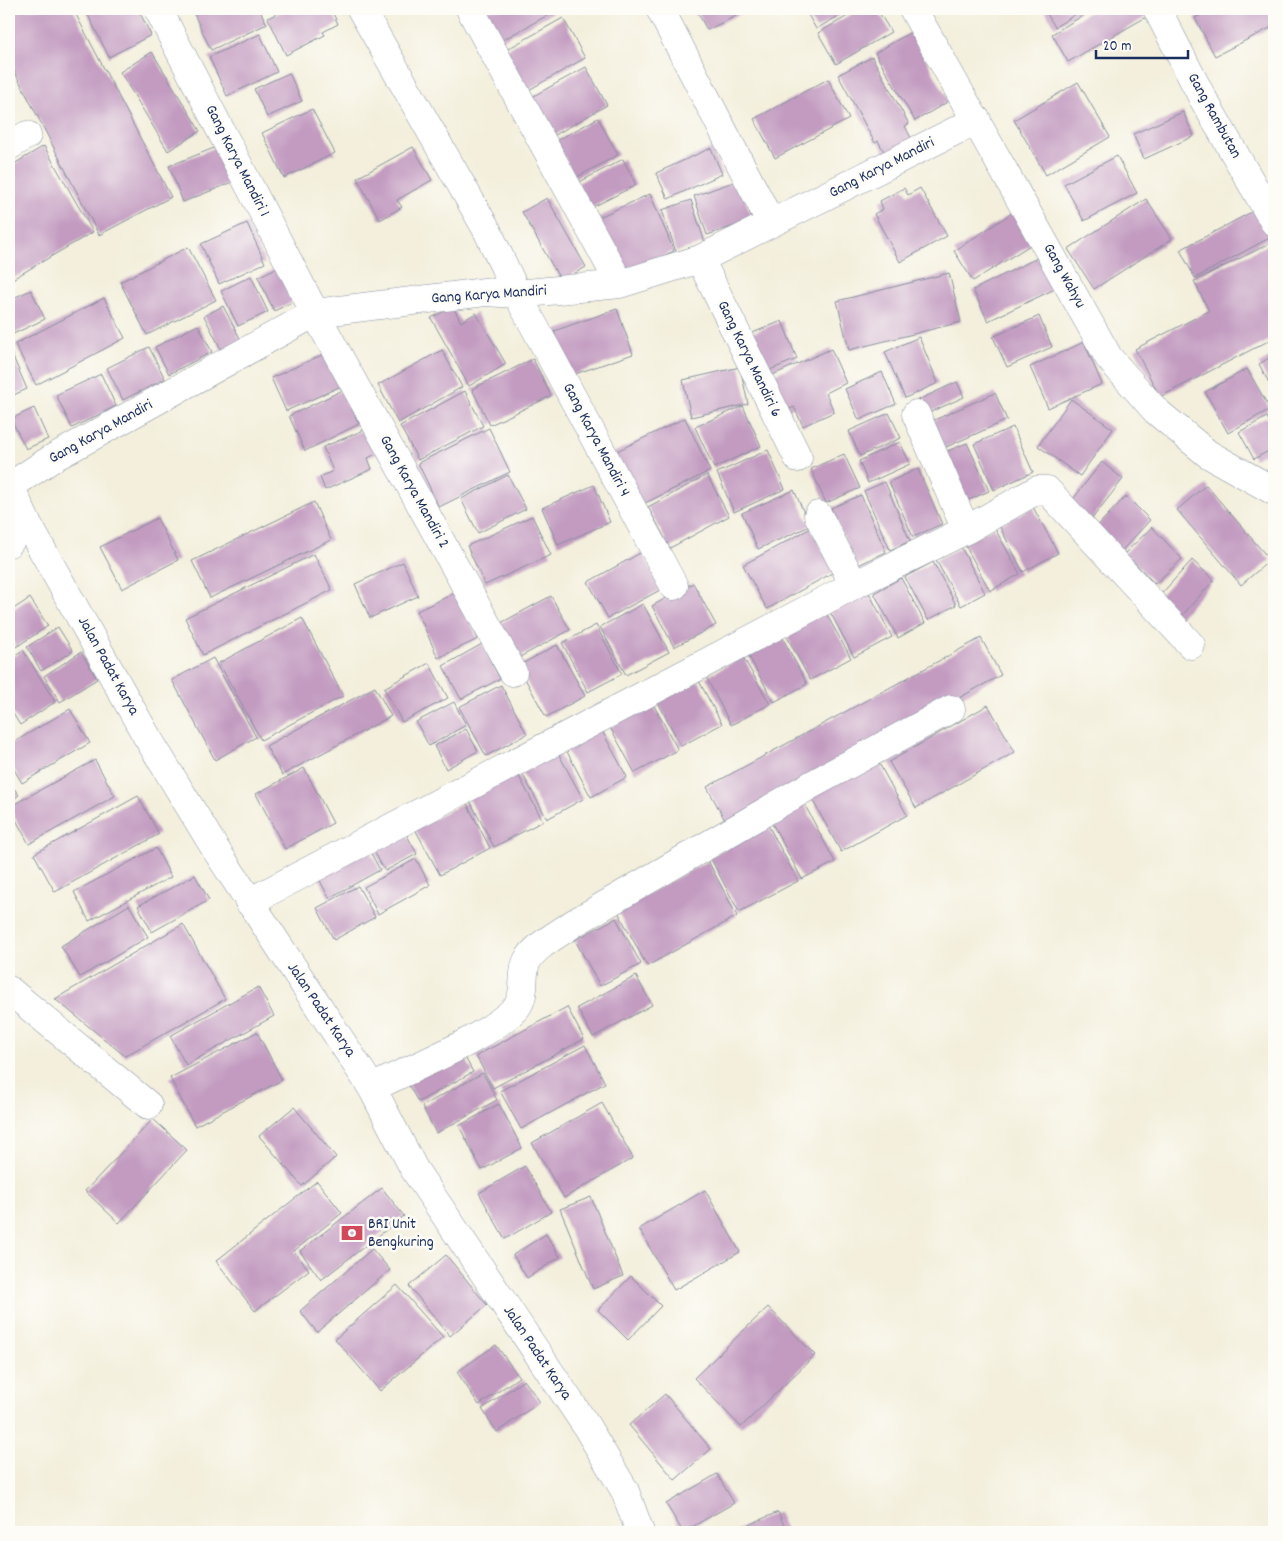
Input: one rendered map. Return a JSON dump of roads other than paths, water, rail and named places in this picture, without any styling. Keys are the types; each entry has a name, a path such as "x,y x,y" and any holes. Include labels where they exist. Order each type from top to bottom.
{"street":[{"name":"Gang Karya Mandiri 1","path":"158,9 315,312"},
{"name":"Gang Karya Mandiri 4","path":"360,9 486,230 517,294 674,586"},
{"path":"470,9 620,284"},
{"path":"660,9 771,224"},
{"name":"Gang Wahyu","path":"913,9 1109,358 1156,411 1201,448 1274,491"},
{"name":"Gang Rambutan","path":"1157,9 1202,97 1272,211"},
{"name":"Gang Karya Mandiri","path":"10,485 54,458 315,312 485,292 517,294 620,284 700,259 977,120"},
{"name":"Gang Karya Mandiri 6","path":"700,259 798,458"},
{"name":"Gang Karya Mandiri 2","path":"315,312 513,672"},
{"path":"916,414 966,530"},
{"name":"Jalan Padat Karya","path":"10,485 25,518 146,735 249,902 372,1088 414,1169 585,1424 625,1491 640,1532"},
{"path":"249,902 854,586 966,530 1037,490 1047,490 1192,645"},
{"path":"818,515 854,586"},
{"path":"9,543 25,518"},
{"path":"372,1088 480,1034 517,1008 524,989 526,962 537,950 574,923 811,785 951,709"},
{"path":"9,990 148,1105"}],"place":[{"name":"BRI Unit Bengkuring","path":"352,1233"}]}
